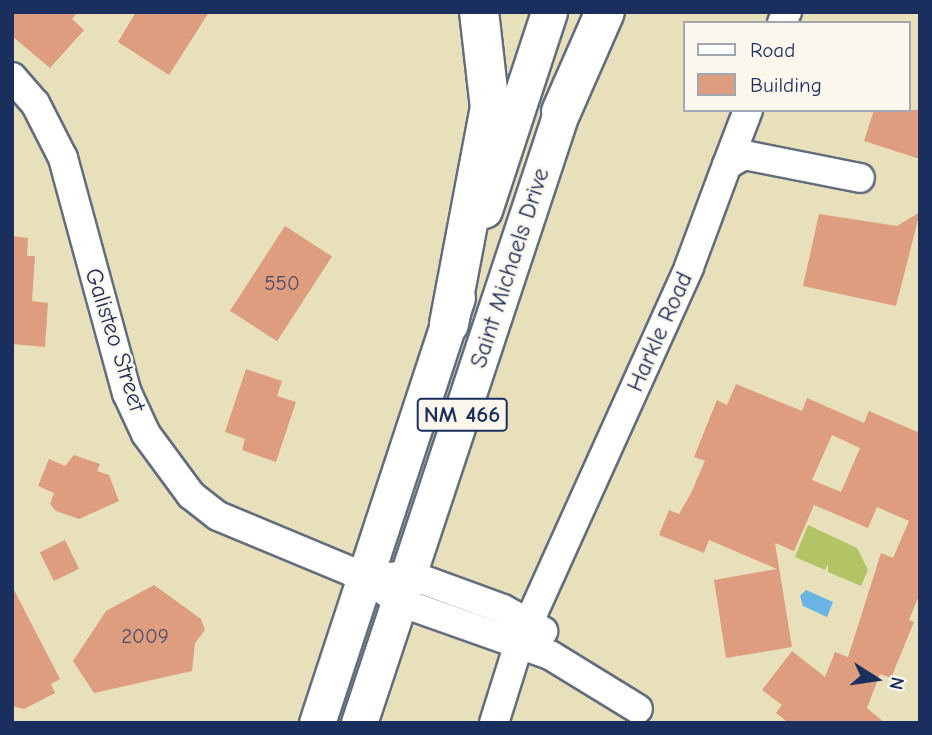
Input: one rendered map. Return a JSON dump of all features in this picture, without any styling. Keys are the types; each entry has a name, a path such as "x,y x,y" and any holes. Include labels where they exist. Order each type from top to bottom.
{"highway":[{"path":"449,324 491,108 479,12"},
{"path":"561,112 605,12"}],"main road":[{"name":"Saint Michaels Drive","path":"317,723 367,578 549,12"},
{"name":"Saint Michaels Drive","path":"359,723 593,12"}],"street":[{"name":"Galisteo Street","path":"12,77 35,103 63,158 113,348 146,433 191,495 218,516 367,578 405,589 524,633 602,673 647,716"},
{"name":"Harkle Road","path":"494,723 524,633 689,267 747,112"},
{"path":"727,165 744,155 860,178"}],"green space":[{"path":"808,525 857,548 868,570 861,586 828,572 828,564 825,570 795,557"}],"water":[{"path":"806,590 833,602 827,617 803,606 800,596"}],"building":[{"path":"12,12 78,12 72,19 84,30 50,68 12,36"},
{"path":"136,12 209,12 169,75 118,42"},
{"path":"920,110 920,159 864,141 873,112"},
{"path":"920,212 896,306 803,286 819,214 897,226"},
{"path":"285,226 332,256 277,341 230,311"},
{"path":"12,236 28,238 27,256 35,256 32,301 48,303 45,347 12,344"},
{"path":"246,369 282,381 277,396 296,402 276,462 242,450 245,439 225,432"},
{"path":"736,384 802,411 807,398 864,423 869,411 920,433 920,593 909,620 914,622 891,678 880,674 867,708 885,723 789,723 776,713 782,705 762,690 792,651 825,677 835,652 848,657 881,553 893,558 909,521 877,507 868,528 814,505 794,551 775,543 792,647 726,658 714,580 777,569 709,540 704,553 659,535 669,510 679,514 705,461 694,457 717,400 727,405","holes":["832,435 860,448 841,492 812,480"]},
{"path":"74,455 100,464 97,471 109,475 119,501 79,519 56,511 50,504 54,493 38,486 49,459 65,466"},
{"path":"65,540 79,569 54,581 40,552"},
{"path":"154,585 201,619 205,630 195,643 192,671 94,693 73,661 106,611"},
{"path":"12,586 60,679 51,684 55,693 24,709 12,706"}]}
